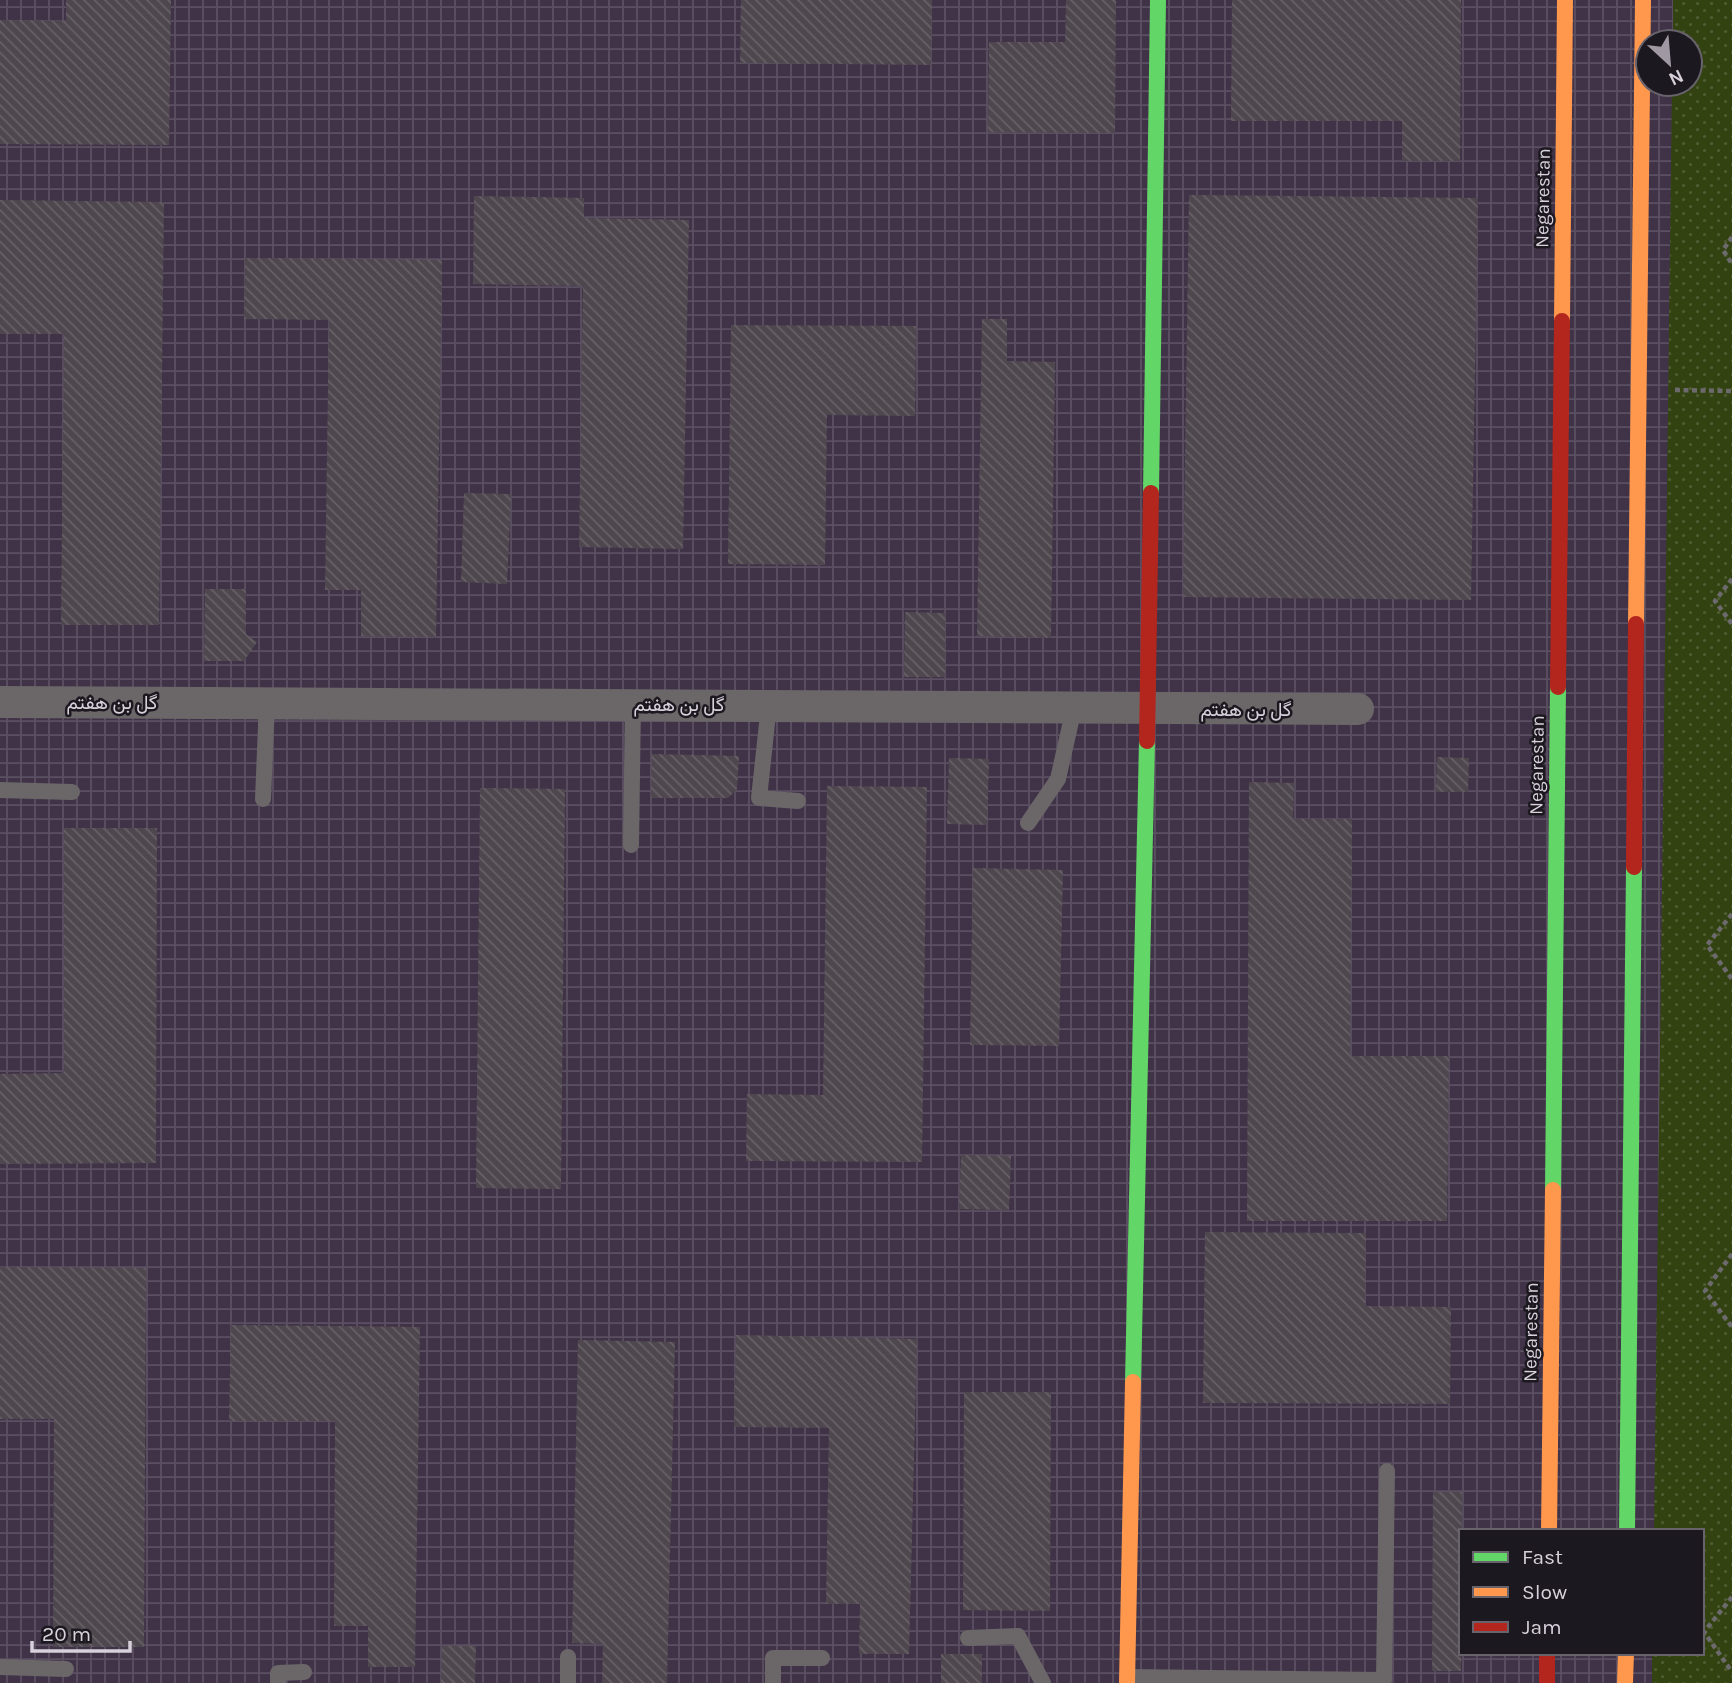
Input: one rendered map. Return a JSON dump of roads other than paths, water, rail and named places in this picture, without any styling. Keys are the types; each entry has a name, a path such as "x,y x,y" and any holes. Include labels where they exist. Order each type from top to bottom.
{"street":[{"path":"1127,1680 1148,709 1158,0"},
{"name":"Negarestan","path":"1549,1529 1565,0"},
{"path":"1627,1529 1643,0"},
{"name":"گل بن هفتم","path":"0,702 1358,709"},
{"path":"1547,1655 1547,1683"},
{"path":"1625,1683 1626,1655"}],"lane":[{"path":"263,799 267,702"},
{"path":"631,845 633,704"},
{"path":"769,705 759,798 799,801"},
{"path":"1028,823 1058,779 1074,708"},
{"path":"0,790 72,792"},
{"path":"1127,1680 1384,1680 1387,1471"},
{"path":"968,1638 1018,1636 1043,1683"},
{"path":"568,1657 568,1683"},
{"path":"773,1683 773,1658 822,1658"},
{"path":"0,1667 66,1669"},
{"path":"278,1683 278,1673 304,1672"}]}
